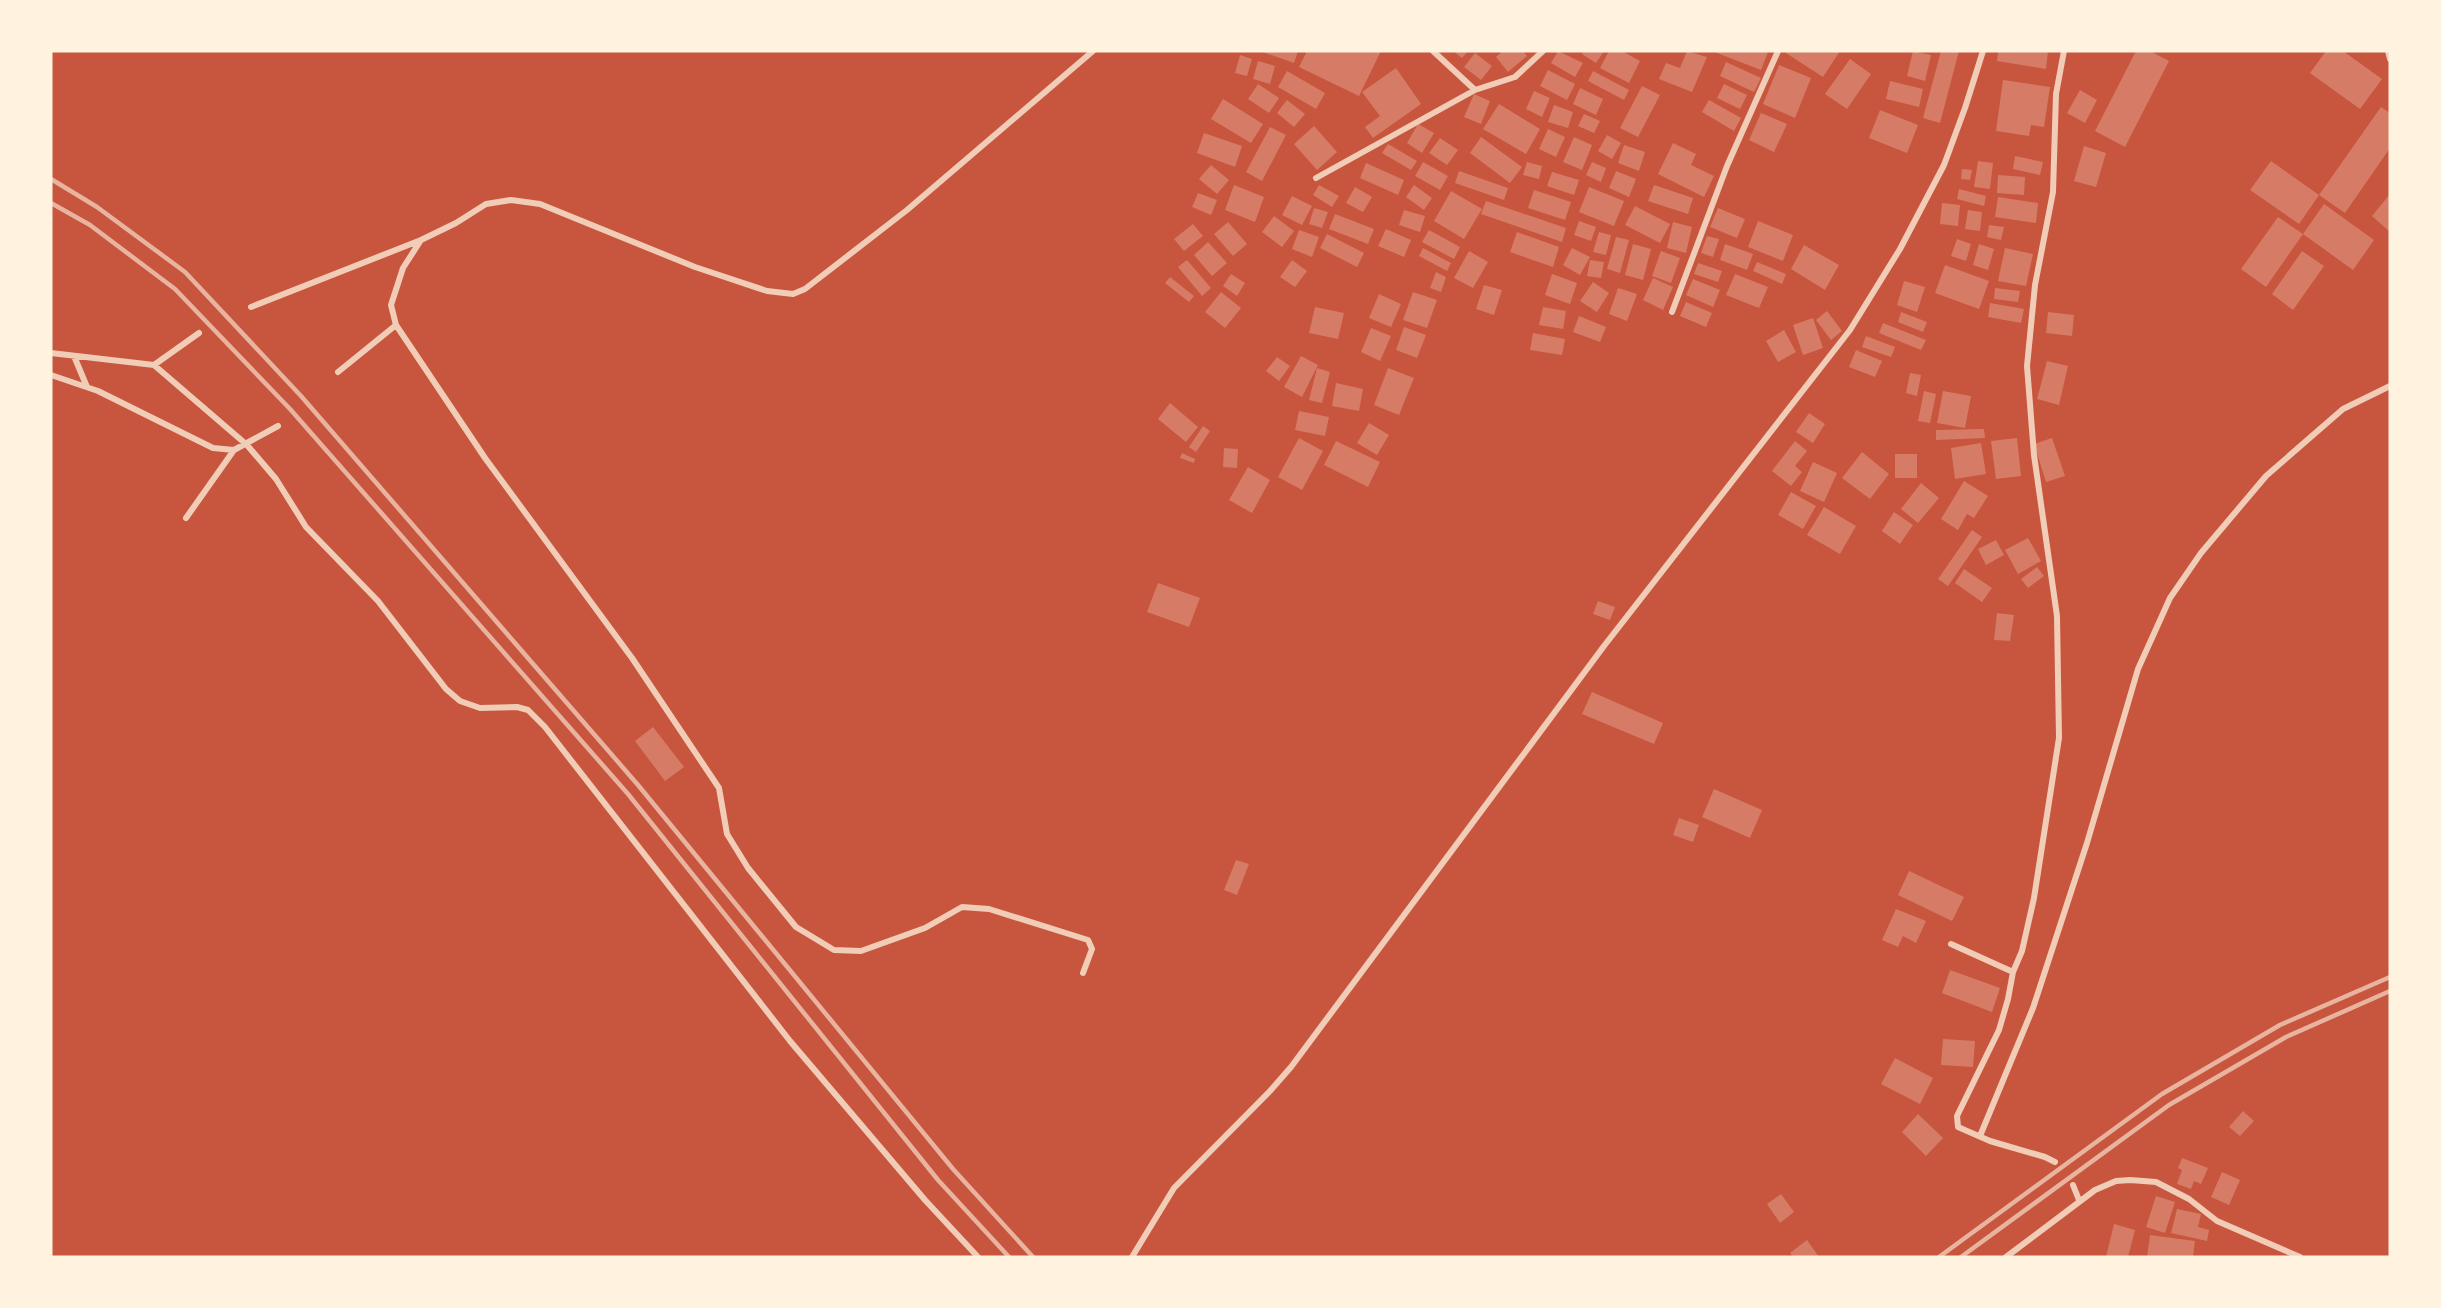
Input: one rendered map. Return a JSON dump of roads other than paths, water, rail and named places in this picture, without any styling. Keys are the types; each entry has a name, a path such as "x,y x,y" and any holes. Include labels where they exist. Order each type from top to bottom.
{"street":[{"path":"251,307 421,240 456,223 486,204 501,200 528,201 572,216 695,267 767,291 793,294 805,289 907,210 1093,51"},
{"path":"1433,51 1475,90"},
{"path":"1316,178 1475,90 1515,77 1543,51"},
{"path":"1672,312 1727,166 1778,51"},
{"path":"1132,1257 1174,1188 1270,1091 1298,1058 1604,646 1850,330 1900,249 1944,165 1983,51"},
{"path":"2055,1162 1958,1126 1957,1116 1999,1030 2013,972 2022,951 2034,898 2059,738 2057,616 2033,446 2027,366 2035,285 2053,192 2056,94 2064,51"},
{"path":"2388,51 2390,58"},
{"path":"421,240 403,268 391,305 396,325 484,459 639,667 719,789 727,834 748,868 796,927 834,950 861,951 925,928 962,907 989,909 1088,940 1092,949 1083,973"},
{"path":"338,372 396,325"},
{"path":"154,364 199,333"},
{"path":"51,352 154,364 247,445 276,479 306,527 378,601 453,695 460,701 480,708 517,707 528,710 545,727 790,1041 925,1200 978,1257"},
{"path":"74,356 87,387"},
{"path":"51,375 87,387 213,448 234,450 279,426"},
{"path":"1980,1136 2033,1008 2087,843 2138,669 2170,598 2201,553 2266,476 2343,409 2390,386"},
{"path":"186,518 234,450"},
{"path":"1951,944 2013,972"},
{"path":"2006,1257 2079,1200 2116,1181 2156,1182 2189,1200 2217,1221 2300,1257"},
{"path":"2073,1185 2079,1200"}],"railway":[{"path":"51,179 97,207 185,272 301,396 638,785 953,1169 1033,1257"},
{"path":"51,203 90,225 175,289 290,409 628,794 938,1180 1009,1257"},
{"path":"1939,1257 2162,1094 2280,1025 2390,977"},
{"path":"1961,1257 2169,1105 2286,1037 2390,991"}]}
